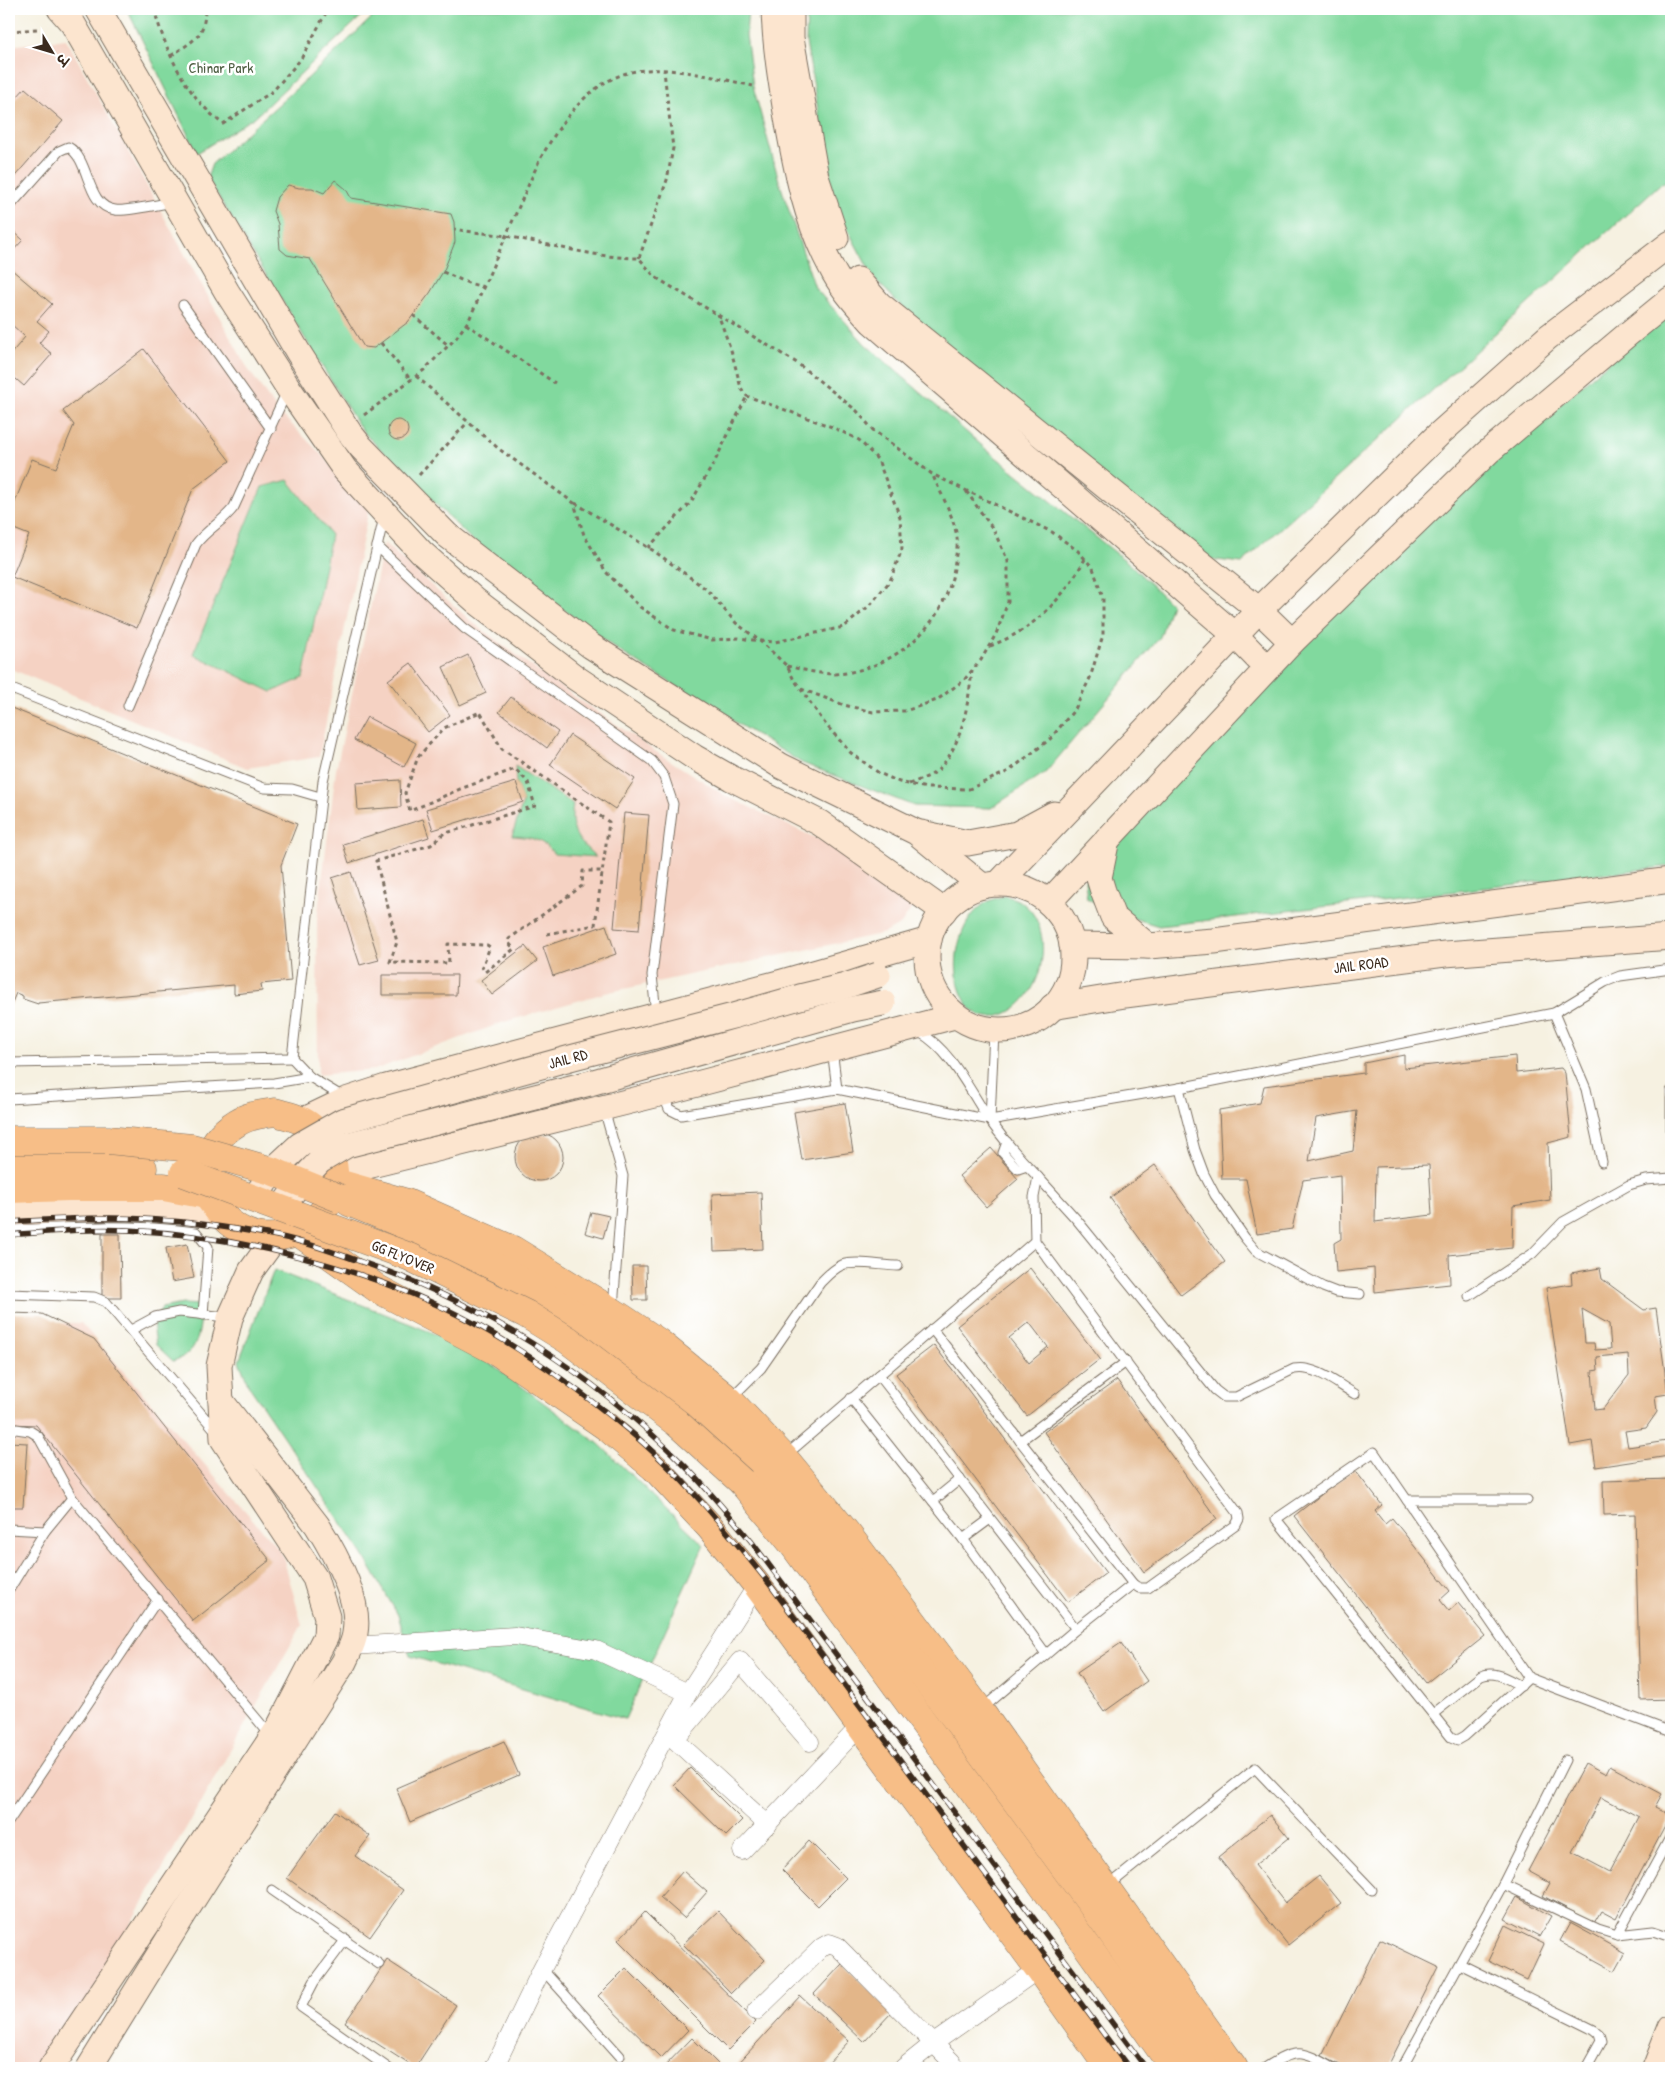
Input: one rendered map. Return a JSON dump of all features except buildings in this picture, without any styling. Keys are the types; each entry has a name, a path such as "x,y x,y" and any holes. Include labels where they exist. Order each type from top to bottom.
{"main road":[{"path":"60,9 73,24 228,292 288,389 345,470 421,552 476,601 576,678 694,757 820,823 944,911"},
{"path":"98,9 293,344 349,432 431,520 447,535 591,646 781,766 916,832 990,885"},
{"path":"774,9 775,40 780,76 794,161 804,200 831,269 852,299 872,322 1235,635 1267,668"},
{"path":"792,9 791,38 816,178 832,232 860,284 879,304 1259,610 1292,642"},
{"path":"990,885 1074,803 1259,610 1439,434 1548,337 1671,243"},
{"path":"1048,902 1292,642 1488,452 1671,300"},
{"path":"916,832 968,843 1017,834 1074,803"},
{"path":"1107,839 1099,878 1103,891 1113,917 1148,946"},
{"path":"1072,945 1148,946 1214,941 1671,880"},
{"path":"990,885 1015,885 1031,890 1048,902 1062,918 1072,945 1073,971 1061,998 1047,1014 1009,1030 994,1031 973,1026 955,1016 940,1000 926,965 929,940 936,921 944,911 949,904 966,892 990,885"},
{"name":"JAIL ROAD","path":"1052,1007 1125,995 1445,954 1671,937"},
{"path":"302,1121 346,1100 929,940"},
{"name":"JAIL RD","path":"255,1198 272,1171 300,1144 342,1121 574,1057 733,1016 800,996 842,987 878,975 886,967 897,949"},
{"name":"JAIL RD","path":"281,1209 300,1182 320,1161 347,1145 590,1083 853,1009 883,1003 891,1008 908,1027"},
{"path":"335,1178 955,1016"},
{"path":"275,1112 302,1121 311,1126 324,1142 333,1160 335,1178 330,1201 314,1223 286,1235 258,1238 240,1230 223,1218 213,1203 207,1179 213,1145 234,1125 252,1116 275,1112"},
{"name":"GG FLYOVER","path":"9,1140 108,1140 192,1148 272,1171 393,1220 514,1277 585,1321 640,1362 707,1416 742,1450 767,1476 839,1564 1103,1920 1205,2068"},
{"name":"GG FLYOVER","path":"9,1166 143,1168 184,1173 410,1257 526,1314 568,1340 677,1423 742,1482 792,1543 1082,1939 1174,2068"},
{"path":"335,1178 407,1203 513,1250 658,1342 729,1400 784,1458 848,1536 980,1710 1234,2068"},
{"path":"9,1189 164,1187 213,1203"},
{"path":"9,1213 213,1203"},
{"path":"89,2068 282,1734 326,1636 327,1616 315,1578 223,1439 219,1366 230,1318 250,1271 286,1235"},
{"path":"286,1235 378,1289 498,1352 607,1427 655,1468 710,1527 756,1585 1039,1969 1109,2068"},
{"path":"51,2068 282,1734 344,1662 355,1634 354,1602 328,1543 317,1525 221,1401"},
{"path":"1655,2068 1671,2027"}],"street":[{"path":"494,2068 542,1969 688,1693 756,1585"},
{"path":"351,1646 428,1643 515,1636 596,1650 688,1693"},
{"path":"768,1825 675,1740 740,1661 810,1742"},
{"path":"742,1851 860,1725"},
{"path":"756,2011 822,1947 829,1943 837,1946 952,2062"},
{"path":"903,2068 934,2042 1039,1969"}],"lane":[{"path":"9,207 59,151 68,147 77,151 96,197 104,206 115,210 176,202"},
{"path":"184,305 271,429"},
{"path":"128,706 196,544 203,534 227,517 234,507 288,389"},
{"path":"292,1058 320,797 384,514"},
{"path":"377,546 464,628 624,740 652,761 664,777 673,804 652,975 656,1015"},
{"path":"9,688 264,788 292,789 320,797"},
{"path":"663,1093 669,1109 681,1114 837,1089 990,1120 1179,1088 1554,1013 1606,982 1620,976 1671,969"},
{"path":"1554,1013 1586,1089 1602,1162"},
{"path":"908,1027 931,1038 950,1060 1007,1142 1077,1220 1215,1390 1224,1397 1236,1397 1294,1369 1303,1367 1315,1371 1355,1394"},
{"path":"990,1120 994,1031"},
{"path":"832,1049 837,1089"},
{"path":"9,1063 292,1058 310,1077 346,1100"},
{"path":"9,1099 274,1083 310,1077"},
{"path":"1179,1088 1195,1150 1204,1174 1244,1238 1256,1251 1323,1287 1336,1292 1360,1294"},
{"path":"1671,1091 1671,1135"},
{"path":"604,1108 623,1176 613,1312"},
{"path":"932,1329 1133,1584 1139,1588 1148,1588 1236,1525 1239,1519 1238,1513 1035,1241 1034,1197 1038,1177"},
{"path":"1469,1296 1532,1254 1563,1222 1629,1185 1646,1180 1671,1178"},
{"path":"9,1230 118,1226 166,1228 196,1232 208,1247 203,1315"},
{"path":"784,1458 851,1398 1035,1241"},
{"path":"729,1400 761,1368 820,1284 830,1273 841,1266 850,1264 898,1266"},
{"path":"9,1294 94,1297 106,1302 223,1439"},
{"path":"131,1330 163,1315 179,1312 230,1318"},
{"path":"1020,1441 1126,1362"},
{"path":"879,1375 1076,1629"},
{"path":"851,1398 963,1539 1046,1654"},
{"path":"9,1428 30,1431 38,1436 72,1498 158,1599 282,1734"},
{"path":"1529,1678 1465,1736 1458,1740 1451,1737 1276,1519 1374,1452 1529,1678 1671,1732"},
{"path":"933,1501 960,1479"},
{"path":"9,1590 45,1531 72,1498"},
{"path":"1407,1500 1527,1500"},
{"path":"963,1539 990,1519"},
{"path":"10,1530 45,1531"},
{"path":"980,1710 1133,1584"},
{"path":"9,1821 158,1599"},
{"path":"1433,1714 1480,1676 1488,1673 1495,1673 1521,1686"},
{"path":"1402,2068 1503,1884 1565,1760"},
{"path":"1107,1888 1255,1768 1372,1890"},
{"path":"1617,1935 1671,1836"},
{"path":"1503,1884 1598,1929 1617,1935 1652,1931 1671,1937"},
{"path":"272,1890 346,1939 379,1964"},
{"path":"346,1939 314,1982 301,2007 388,2068"},
{"path":"1460,1964 1599,2034 1601,2040 1586,2068"},
{"path":"542,1969 620,2056"},
{"path":"1265,2068 1279,2059 1295,2053 1312,2055 1333,2068"}],"path":[{"path":"154,9 163,41 171,56 206,111 223,124 273,91 301,59 328,9"},
{"path":"171,56 198,37 204,28 205,9"},
{"path":"9,31 38,29"},
{"path":"364,415 412,380 448,346 466,324 539,161 552,138 569,115 601,86 622,74 642,70 697,74 753,86"},
{"path":"639,258 667,180 673,148 664,71"},
{"path":"416,376 500,449 574,503 648,548 706,589 736,623 787,666 826,725 851,754 878,773 927,788 969,789 1009,771 1050,739 1075,709 1090,678 1103,635 1103,598 1093,568 1078,551 1052,532 932,474 873,430 857,411 797,363 656,277 639,258 617,258 505,236 478,234 454,229"},
{"path":"443,272 468,283 484,287"},
{"path":"574,503 584,535 606,572 640,607 674,630 712,640 739,638 760,642 784,640 844,627 869,606 890,581 902,549 900,517 878,460 859,440 832,427 747,396 741,388 731,350 717,314"},
{"path":"413,315 448,346"},
{"path":"466,324 554,383"},
{"path":"381,343 412,380"},
{"path":"648,548 691,502 714,463 747,396"},
{"path":"418,476 468,422"},
{"path":"787,666 820,673 850,672 884,661 920,638 941,608 953,580 957,539 947,507 932,474"},
{"path":"800,688 844,705 873,712 905,711 937,700 964,680 972,671 996,634 1008,602 1008,561 993,528 966,490"},
{"path":"989,646 1020,633 1047,611 1071,583 1085,559"},
{"path":"909,784 939,769 956,744 968,701 972,671"},
{"path":"547,934 595,925 609,822 502,748 480,712 444,728 418,757 405,793 410,811 460,789 516,769 528,782 535,806 442,834 431,845 376,861 397,942 390,962 449,962 448,944 487,945 490,948 482,967 485,972 514,949 508,942 509,938 582,886 583,871 602,871"}],"shaded area":[{"path":"66,39 248,369 277,410 314,447 369,508 319,757 247,768 9,668 9,46"},
{"path":"384,543 472,622 542,674 658,753 726,796 885,868 914,888 911,909 901,924 885,933 605,993 504,1022 374,1070 318,1075 317,920 336,770"},
{"path":"9,1322 81,1323 282,1553 302,1625 53,2061 38,2068 9,2068"}],"green space":[{"name":"Chinar Park","path":"127,9 369,9 256,116 197,153"},
{"path":"381,9 748,9 746,35 753,86 779,181 815,288 865,344 987,450 1131,565 1171,604 1160,637 1046,772 991,808 914,806 802,763 619,651 476,544 365,434 207,178 212,164 308,78"},
{"path":"807,9 1671,9 1671,178 1659,185 1242,563 1193,557 940,346 873,277 835,206 806,42"},
{"path":"1671,308 1671,866 1159,926 1110,911 1087,898 1085,880 1332,602"},
{"path":"288,480 331,535 303,678 272,692 193,654 262,487"},
{"path":"515,766 573,804 572,821 576,834 579,840 596,857 554,854 541,842 525,837 512,836 523,802 516,782"},
{"path":"1004,896 1023,903 1035,917 1041,935 1042,956 1038,977 1028,995 1013,1010 994,1017 986,1017 971,1009 961,991 956,966 957,952 965,927 972,916 985,903"},
{"path":"274,1270 428,1331 458,1345 497,1368 599,1444 704,1545 625,1719 410,1656 398,1615 362,1553 249,1386 239,1361"},
{"path":"183,1304 202,1305 199,1332 194,1346 189,1352 173,1361 156,1345 153,1323 162,1308"}],"railway":[{"path":"9,1222 130,1218 208,1225 278,1236 356,1260 446,1296 490,1318 572,1370 649,1431 710,1493 751,1541 1146,2068"},
{"path":"9,1235 83,1230 128,1230 169,1233 256,1247 300,1257 386,1284 426,1300 485,1329 569,1384 628,1430 667,1465 738,1545 771,1586 1129,2068"}]}
